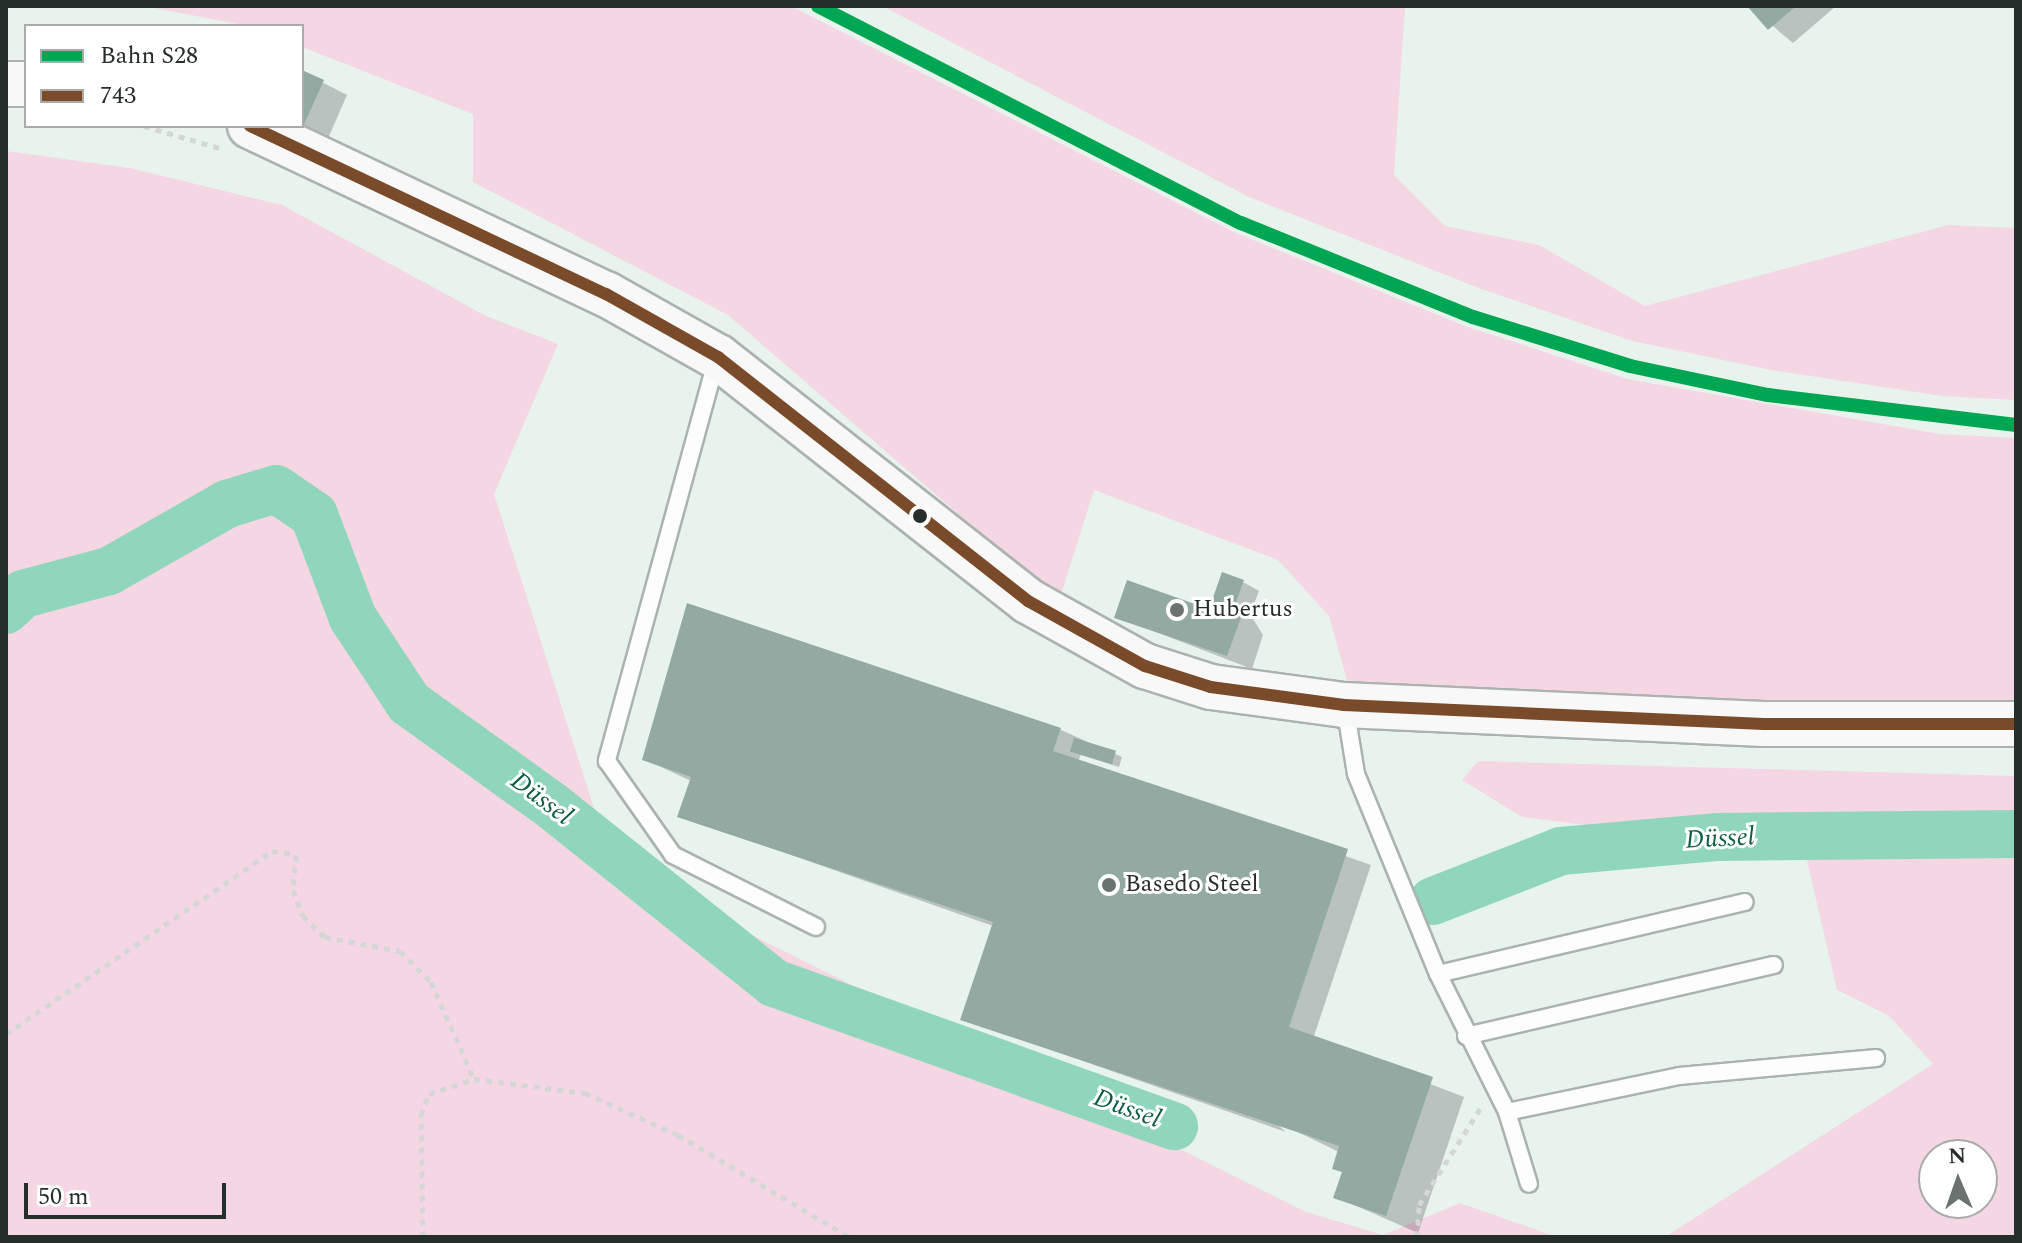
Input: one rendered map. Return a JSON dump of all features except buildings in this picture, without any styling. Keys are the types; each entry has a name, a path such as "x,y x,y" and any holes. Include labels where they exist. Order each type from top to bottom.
{"main road":[{"path":"240,139 606,294 718,357 1028,601 1086,638 1211,687 1344,705 1764,724 2016,724"}],"lane":[{"path":"718,357 607,761 673,855 816,927"},
{"path":"1344,705 1356,774 1438,974 1466,1036 1496,1085 1529,1184"},
{"path":"1438,974 1745,902"},
{"path":"1466,1036 1774,965"},
{"path":"1507,1112 1679,1076 1876,1058"}],"path":[{"path":"159,128 240,139"},
{"path":"6,1034 272,851 296,855 293,890 303,916 325,937 400,951 431,982 474,1079"},
{"path":"423,1237 421,1115 429,1094 474,1079 585,1093 678,1135 849,1237"},
{"path":"1417,1237 1419,1205 1496,1085"}],"shaded area":[{"path":"144,6 791,6 1236,233 1465,326 1627,379 1940,434 2016,438 2016,703 1891,708 1348,684 1329,616 1278,560 1094,490 1059,601 728,315 473,182 473,114 304,48 304,24 238,24"},
{"path":"882,6 1405,6 1394,175 1445,226 1539,245 1645,306 1948,225 2016,228 2016,400 1942,396 1771,370 1632,341 1479,288 1251,198"},
{"path":"6,151 130,168 282,205 486,316 558,344 494,494 612,865 1306,1212 1383,1235 1460,1203 1557,1237 6,1237"},
{"path":"1478,761 2016,776 2016,1237 1665,1237 1933,1064 1889,1016 1837,990 1805,852 1522,817 1462,780"}],"waterway":[{"name":"Düssel","path":"6,610 23,594 109,571 227,504 276,489 314,515 353,618 409,703 551,805 774,983 1174,1126"},
{"name":"Düssel","path":"1433,901 1561,851 1718,837 2016,834"}],"rail line":[{"name":"S28","path":"818,6 1241,223 1473,317 1630,366 1768,395 2016,425"}],"transit line":[{"name":"743","path":"254,128 606,294 718,357 1028,601 1145,666 1211,687 1344,705 1764,724 2016,724"}],"place":[{"name":"Hubertus","path":"1177,610"},
{"name":"Basedo Steel","path":"1109,885"}]}
